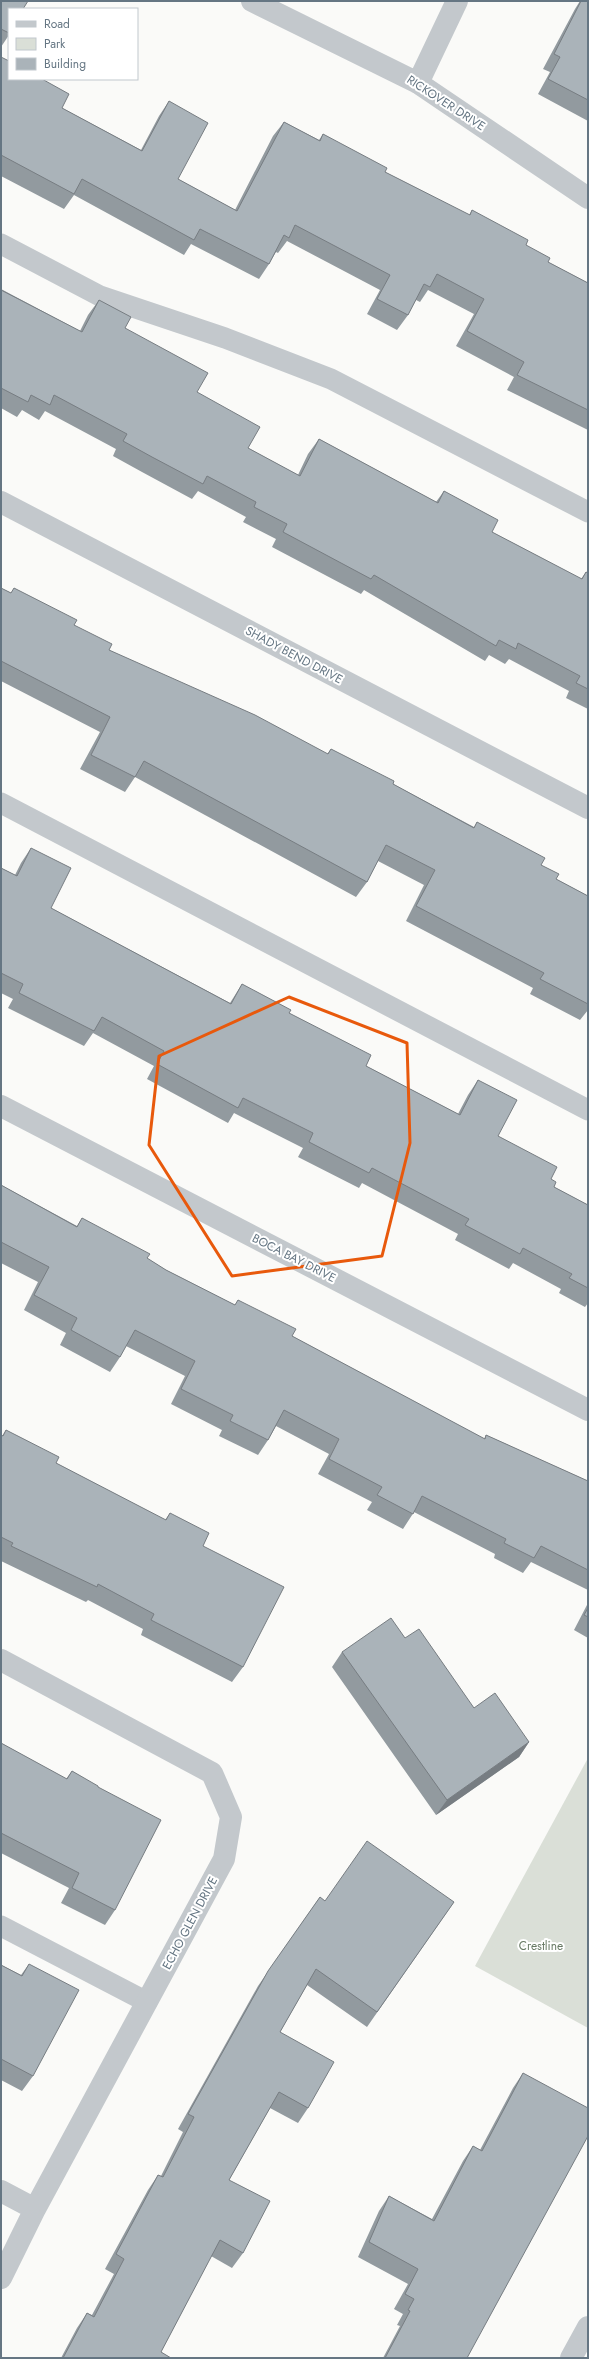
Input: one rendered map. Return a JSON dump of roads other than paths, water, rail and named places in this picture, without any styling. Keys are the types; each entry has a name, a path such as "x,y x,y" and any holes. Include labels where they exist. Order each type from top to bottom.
{"street":[{"name":"RICKOVER DRIVE","path":"252,1 418,83 588,198"},
{"path":"418,83 457,1"},
{"name":"SHADY BEND DRIVE","path":"1,502 588,808"},
{"name":"BOCA BAY DRIVE","path":"1,1106 588,1410"},
{"name":"ECHO GLEN DRIVE","path":"1,1660 212,1773 231,1817 224,1860 35,2209 1,2278"},
{"path":"1,2191 35,2209"},
{"path":"571,2358 588,2327"}],"lane":[{"path":"1,244 100,296 225,338 331,379 588,512"},
{"path":"1,803 588,1110"},
{"path":"1,1926 147,2002"}],"park label":[{"name":"Crestline","path":"541,1946"}]}
